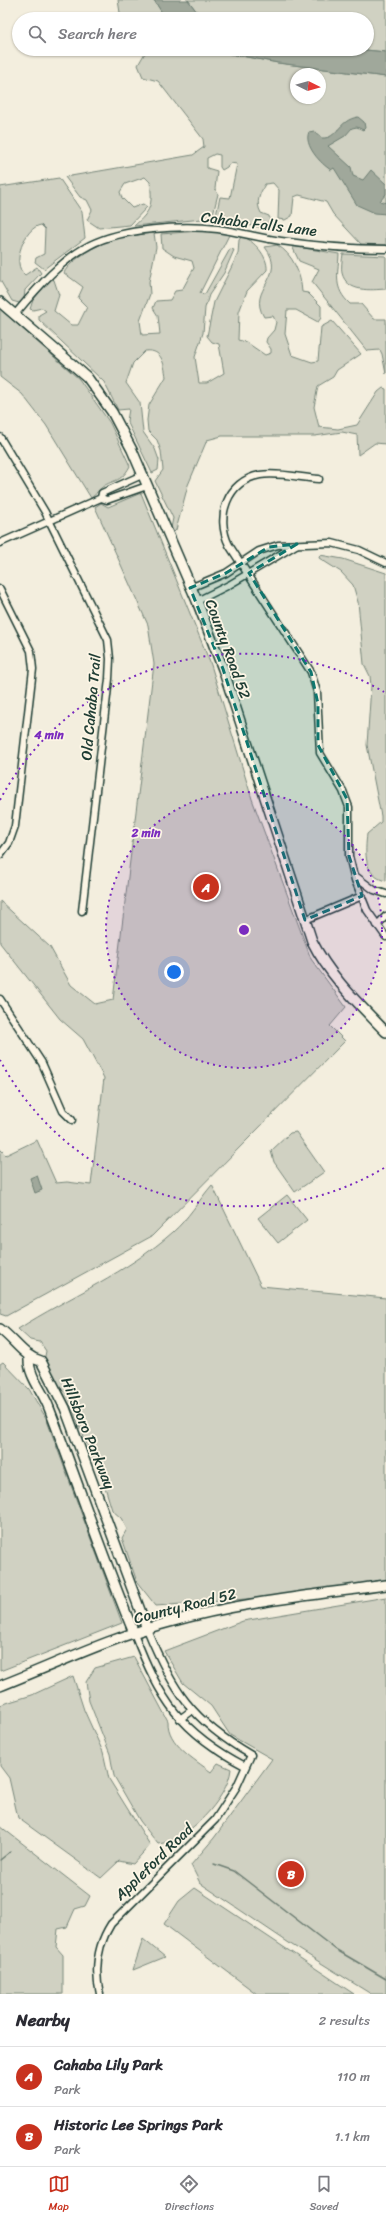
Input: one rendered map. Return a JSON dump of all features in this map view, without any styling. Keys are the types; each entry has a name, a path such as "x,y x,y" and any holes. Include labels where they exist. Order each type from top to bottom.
{"main road":[{"name":"County Road 52","path":"0,302 76,366 96,388 112,412 147,486 190,588 197,601 223,669 312,941 326,965 340,984 386,1032"},
{"name":"Hillsboro Parkway","path":"0,1329 12,1338 29,1358 41,1361 66,1408 147,1629"},
{"name":"Hillsboro Parkway","path":"29,1358 29,1369 49,1406 96,1535 134,1633"},
{"path":"96,1535 111,1528"},
{"name":"County Road 52","path":"0,1686 134,1633 188,1617 233,1608 386,1585"}],"street":[{"name":"Cahaba Falls Lane","path":"16,315 34,292 79,252 90,245 117,235 165,229 204,228 284,241 386,249"},
{"name":"Old Cahaba Trail","path":"0,437 50,521 107,635 110,650 82,911"},
{"path":"101,498 102,493 142,475"},
{"path":"319,479 260,475 243,482 234,490 225,505 222,523 227,540 311,672 317,692 320,753 343,791 349,807 349,856 354,875 362,896 378,925 386,936"},
{"path":"0,543 101,498 107,500 147,486"},
{"path":"190,588 226,573 269,547 322,542 341,544 386,563"},
{"path":"197,601 249,573 297,544"},
{"path":"0,589 28,646 33,669 15,826 9,844 0,855"},
{"path":"354,875 374,890 386,894"},
{"path":"305,920 362,896"},
{"path":"378,925 386,916"},
{"path":"0,999 42,1063 63,1111 72,1120"},
{"name":"Hillsboro Parkway","path":"147,1629 168,1677 192,1710 214,1732 251,1755"},
{"name":"Hillsboro Parkway","path":"134,1633 156,1686 180,1719 211,1747 245,1766"},
{"path":"180,1719 192,1710"},
{"name":"Appleford Road","path":"100,1994 97,1974 98,1955 103,1939 111,1924 215,1820 228,1800 251,1755"}],"highlighted area":[{"path":"297,544 249,573 311,672 318,704 318,745 347,799 349,856 362,896 305,920 223,669 190,588 226,573 269,547"}],"shaded area":[{"path":"118,0 154,0 162,12 120,12"},
{"path":"154,0 188,0 197,12 162,12"},
{"path":"188,0 386,0 386,52 374,51 374,12 197,12"},
{"path":"374,51 386,52 386,77 326,69 326,68 317,68 242,56 374,56"},
{"path":"143,56 242,56 317,68 290,68 290,104 326,104 326,69 386,77 386,245 361,244 333,214 326,202 299,195 294,197 292,216 285,220 278,219 279,190 273,183 265,184 258,202 261,213 269,216 270,221 260,227 215,220 220,197 230,198 237,164 230,163 222,170 220,167 220,155 215,154 207,158 207,168 217,171 215,189 218,194 212,218 134,226 144,216 150,207 150,182 145,177 125,184 120,192 122,198 132,208 143,204 147,207 130,225 99,228 87,220 92,210 87,200 80,197 65,177 193,155 204,147 203,139 158,81 143,77 138,65"},
{"path":"358,117 364,122 365,128 363,130 357,127 352,128 345,136 328,146 351,167 353,176 363,180 371,170 386,184 386,194 380,201 386,203 386,214 375,213 357,205 334,168 331,170 322,163 314,154 308,143 309,132 314,131 322,138 327,138 332,136 346,122"},
{"path":"59,178 82,212 85,238 44,269 35,262 36,258 44,254 45,229 41,225 35,227 25,239 21,247 19,263 21,270 25,275 37,267 41,273 25,290 24,299 19,303 12,301 0,280 0,187"},
{"path":"199,231 230,233 200,293 205,294 230,249 234,250 224,273 209,295 205,308 203,333 195,357 199,383 207,383 224,373 219,344 212,342 207,336 214,302 238,254 239,240 242,236 251,241 263,254 267,265 267,270 247,291 239,312 238,340 246,342 265,355 271,353 271,349 266,342 267,338 274,330 276,322 273,316 264,317 260,307 260,298 272,267 271,258 265,247 277,245 292,259 300,278 302,292 308,293 321,306 321,318 318,322 296,310 287,310 285,334 292,355 312,362 318,361 321,327 332,321 361,354 337,370 333,377 318,386 314,407 319,427 338,429 357,425 378,392 383,388 386,389 386,444 375,443 358,455 357,435 342,432 315,436 222,436 207,440 188,485 176,530 174,532 171,528 173,518 155,481 163,470 161,451 157,440 148,431 147,420 149,405 166,377 161,358 155,352 145,351 133,363 126,383 140,403 143,432 155,449 159,460 158,470 152,473 127,421 129,409 118,410 104,382 39,320 39,315 46,311 42,308 33,310 30,309 33,300 51,279 54,280 59,295 54,311 71,325 78,325 87,307 78,298 83,287 64,273 67,268 79,257 95,247 111,240 154,233 156,247 149,282 150,294 140,321 142,335 160,334 158,316 153,308 156,301 170,300 175,291 182,290 194,268 192,261 174,256 162,248 161,234"},
{"path":"292,246 339,254 338,281 341,293 350,304 361,304 374,319 386,319 386,374 380,350 367,351 312,282 319,269 299,261"},
{"path":"343,254 386,256 386,289 367,290 354,287 349,284 342,273"},
{"path":"0,309 79,379 110,423 130,466 123,476 108,483 91,498 46,425 22,394 0,377"},
{"path":"141,493 211,665 252,799 311,959 346,1007 330,1026 345,1041 152,1236 6,1316 0,1314 0,1149 6,1155 37,1140 56,1183 67,1182 91,1185 104,1078 83,1039 60,1019 0,943 0,901 50,947 71,985 95,1004 113,1000 154,664 148,625 95,507 101,503 108,507"},
{"path":"320,555 343,559 386,573 386,881 378,878 369,869 366,855 367,834 381,822 381,816 367,745 371,686 370,676 364,664 358,602 353,585 341,572 319,558"},
{"path":"296,1132 324,1172 295,1192 274,1162 271,1151 290,1133"},
{"path":"37,1175 42,1190 35,1193 30,1178"},
{"path":"212,1185 261,1286 386,1298 386,1582 335,1592 156,1606 137,1582 122,1538 127,1529 121,1518 112,1510 105,1487 72,1409 44,1361 46,1351 40,1342 30,1340 18,1329 98,1284 155,1247 184,1221"},
{"path":"287,1195 307,1220 278,1243 258,1218"},
{"path":"3,1362 29,1389 46,1418 122,1623 0,1671 0,1364"},
{"path":"386,1597 386,1994 371,1994 292,1945 200,1883 191,1865 214,1838 272,1759 230,1735 211,1706 183,1683 164,1651 243,1621"},
{"path":"134,1657 168,1721 172,1737 177,1744 211,1772 218,1763 231,1769 228,1781 222,1793 204,1817 181,1835 169,1841 158,1844 140,1821 114,1776 110,1754 89,1701 86,1682 95,1668"},
{"path":"73,1676 84,1710 103,1752 109,1779 150,1845 133,1864 119,1861 101,1878 18,1818 9,1778 0,1766 0,1705 32,1695"},
{"path":"0,1826 90,1896 85,1906 75,1909 67,1927 58,1929 56,1947 63,1955 63,1994 0,1994"},
{"path":"195,1888 354,1994 257,1994 164,1924 179,1901"},
{"path":"143,1939 165,1957 133,1970"}],"waterway":[{"path":"0,1860 10,1852"},
{"path":"214,1864 234,1871 335,1949 386,1979"}],"place":[{"name":"Cahaba Lily Park","path":"206,887"},
{"name":"Historic Lee Springs Park","path":"291,1874"}]}
